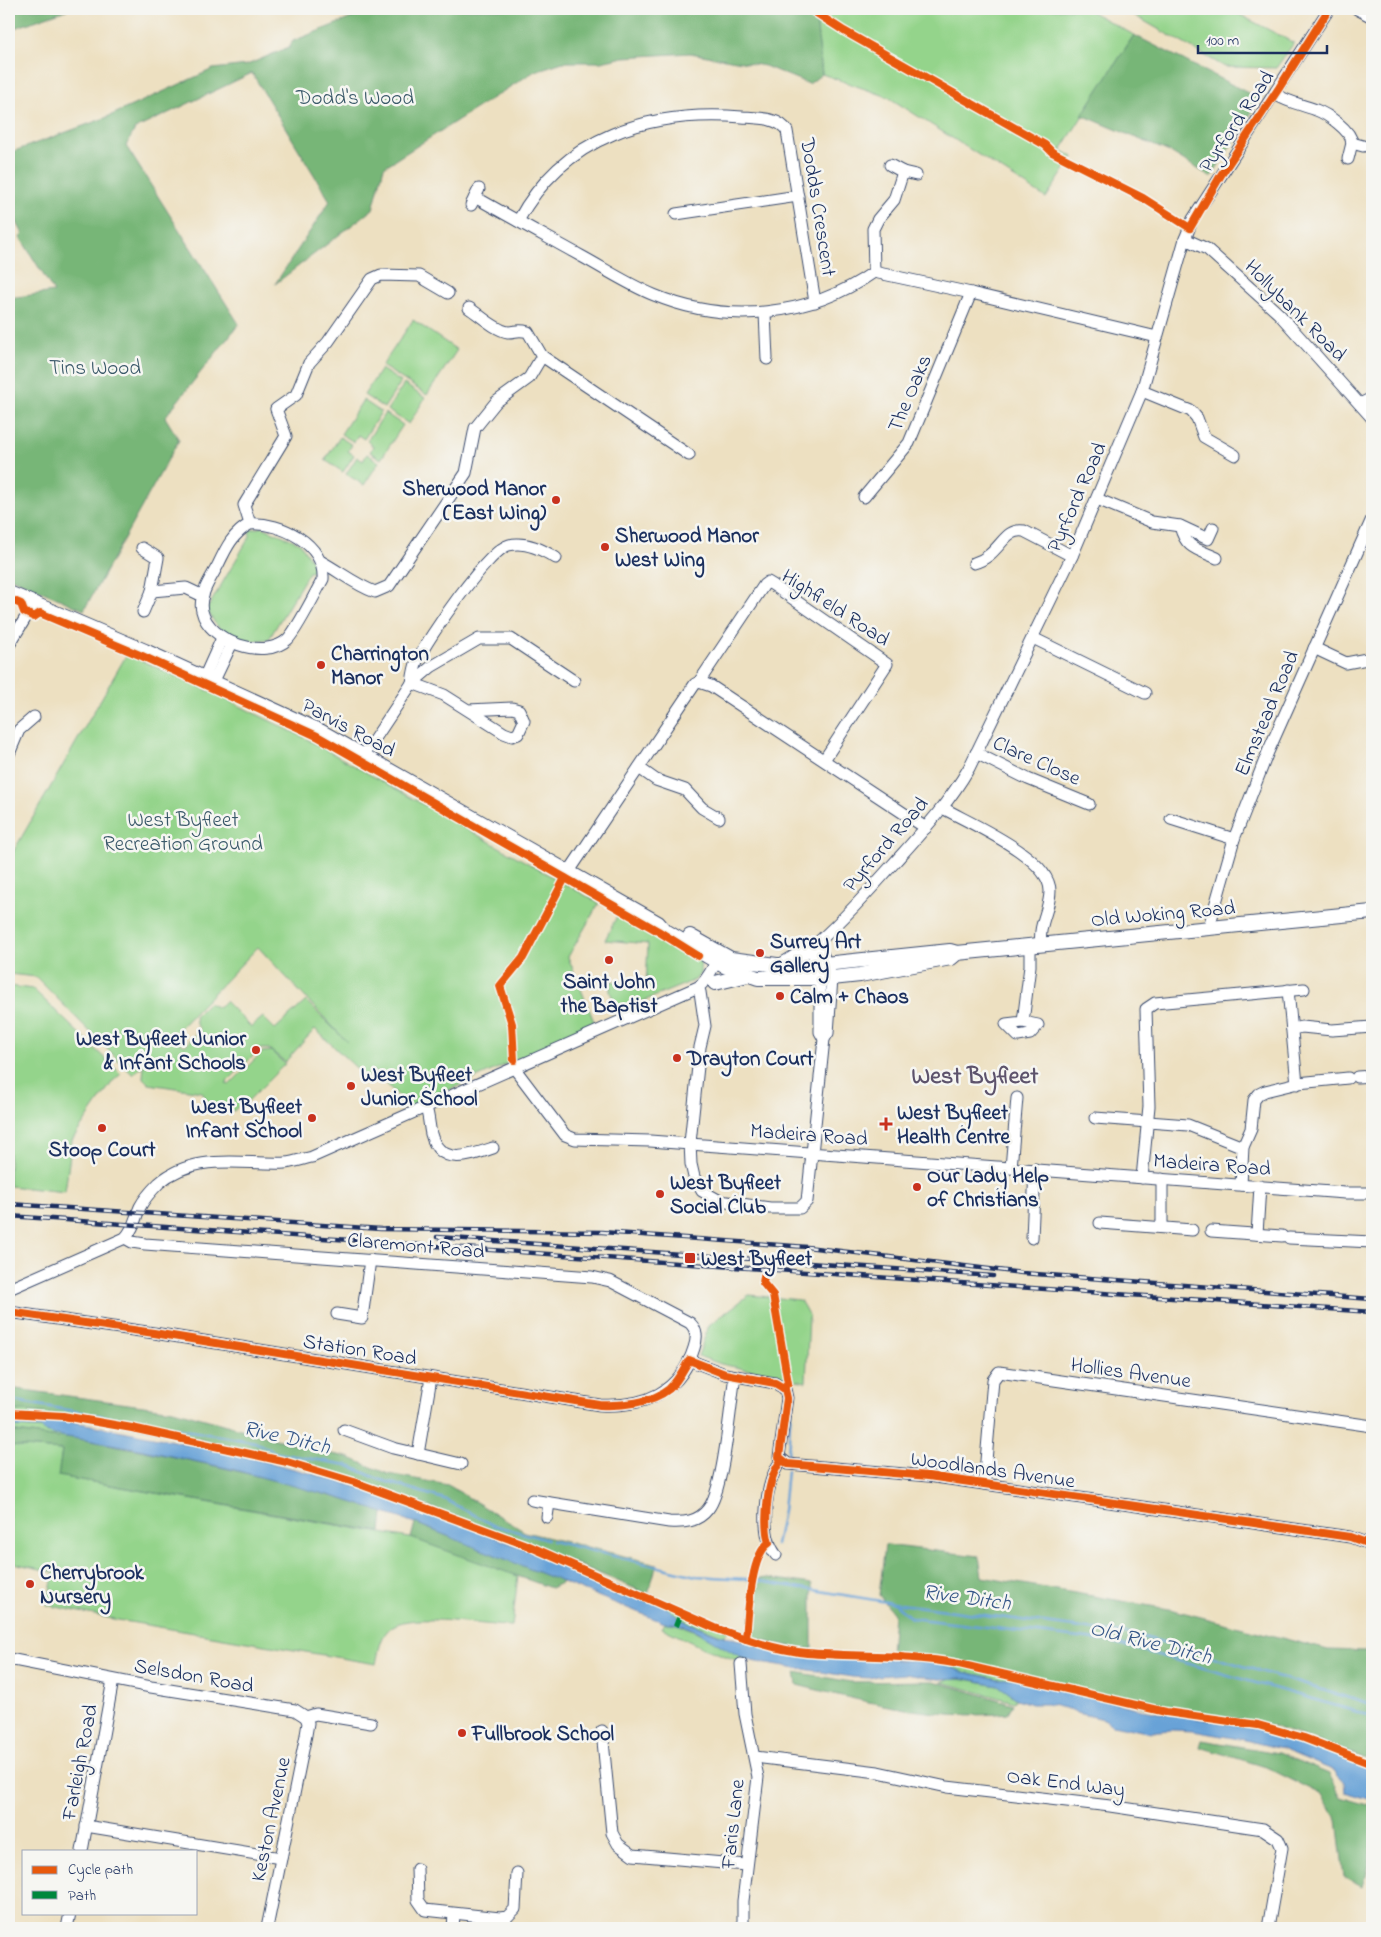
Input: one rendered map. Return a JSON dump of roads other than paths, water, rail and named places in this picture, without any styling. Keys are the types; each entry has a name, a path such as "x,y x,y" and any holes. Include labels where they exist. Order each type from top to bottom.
{"main road":[{"name":"Parvis Road","path":"9,592 320,731 658,923 664,930 723,960"},
{"name":"Old Woking Road","path":"723,960 781,965 821,964 950,950 957,953 1035,944 1184,932 1209,927 1372,912"},
{"path":"781,965 816,944"},
{"name":"Old Woking Road","path":"723,960 748,975 789,979 826,979 951,958 957,953"},
{"path":"715,983 748,975"}],"street":[{"name":"Pyrford Road","path":"816,944 852,910 926,828 961,782 1072,556 1142,391 1185,240 1193,219 1329,9"},
{"path":"1358,9 1372,17"},
{"path":"1275,94 1289,103 1321,112 1347,132 1357,144 1348,159"},
{"name":"Dodds Crescent","path":"518,221 546,179 575,154 624,129 650,121 676,118 731,116 772,120 781,124 787,131 815,302"},
{"path":"890,164 903,172 916,175"},
{"path":"874,272 873,229 878,219 894,200 903,172"},
{"path":"676,214 798,196"},
{"path":"475,197 655,295 684,305 717,312 765,313 815,302 842,290 874,272 1157,336"},
{"name":"Hollybank Road","path":"1185,240 1207,249 1279,314 1372,418"},
{"path":"250,524 244,505 286,436 276,409 296,395 309,363 328,342 372,278 381,275 419,276 448,293"},
{"name":"The Oaks","path":"864,497 909,443 971,294"},
{"path":"469,308 498,328 509,332 518,329 528,332 542,356 689,455"},
{"path":"765,313 767,359"},
{"path":"322,562 323,579 287,639 274,646 257,649 227,640 208,624 202,611 202,596 225,550 238,531 250,524 264,523 303,540 322,562 342,572 361,587 375,592 390,586 466,473 475,428 496,402 529,378 542,356"},
{"path":"1142,391 1191,411 1197,418 1204,437 1232,450"},
{"path":"1360,404 1372,398"},
{"path":"1097,499 1152,522 1180,526 1208,539 1213,528"},
{"name":"Elmstead Road","path":"1209,927 1234,839 1314,648 1372,519"},
{"path":"1180,526 1186,543 1217,558"},
{"path":"982,564 1009,534 1016,530 1024,531 1072,556"},
{"path":"412,684 416,662 472,580 495,553 510,545 538,547 556,558"},
{"path":"142,548 158,558 152,591 143,612"},
{"name":"Highfield Road","path":"568,873 695,684 699,682 764,585 768,582 887,664 824,760"},
{"path":"152,591 186,588 202,596"},
{"path":"9,645 34,604"},
{"path":"1033,638 1145,693"},
{"path":"364,755 412,684 431,667 479,639 511,639 574,681"},
{"path":"209,680 227,640"},
{"path":"1314,648 1346,663 1372,658"},
{"path":"699,682 711,686 926,828"},
{"path":"412,684 432,690 468,710"},
{"path":"9,754 14,727 34,717"},
{"name":"Clare Close","path":"976,753 1028,779 1085,800"},
{"path":"639,768 656,780 685,790 702,808 719,818"},
{"path":"942,808 1021,852 1045,875 1050,892 1030,966 1023,1022"},
{"path":"1171,819 1234,839"},
{"path":"695,992 705,1026 700,1047 690,1144 692,1171 702,1190 720,1201 770,1208 794,1209 805,1205 813,1153 824,1039 820,1032 826,979 816,944"},
{"path":"9,1289 125,1238 133,1228 140,1207 147,1197 162,1181 177,1171 217,1162 297,1161 332,1148 695,992 710,988 715,983 723,960"},
{"path":"695,992 704,984 723,960"},
{"path":"1142,1178 1147,1121 1148,1080 1145,1015 1148,1007 1155,1003 1304,989"},
{"path":"1288,990 1296,1084"},
{"path":"1292,1029 1302,1027 1332,1030 1372,1027"},
{"name":"Madeira Road","path":"515,1069 568,1138 690,1144 1142,1178 1372,1193"},
{"path":"1241,1185 1244,1147 1251,1129 1254,1100 1259,1094 1296,1084 1372,1076"},
{"path":"1011,1168 1018,1098"},
{"path":"426,1108 436,1146 444,1153 458,1157 486,1153"},
{"path":"1095,1118 1188,1125 1244,1147"},
{"path":"1032,1238 1039,1218 1035,1169"},
{"path":"1162,1179 1162,1227"},
{"path":"1256,1234 1260,1186"},
{"path":"1100,1223 1192,1230"},
{"path":"1211,1231 1372,1242"},
{"name":"Claremont Road","path":"125,1238 132,1242 145,1244 601,1279 636,1293 694,1327"},
{"path":"337,1314 362,1318 370,1260"},
{"name":"Station Road","path":"9,1312 596,1405 614,1405 651,1398 667,1390 678,1379 689,1360 697,1336 694,1327"},
{"path":"689,1360 735,1376 778,1384 786,1392 787,1398 779,1455 781,1461 774,1472 765,1525 769,1543 776,1555"},
{"name":"Hollies Avenue","path":"984,1484 993,1380 999,1372 1372,1426"},
{"path":"532,1500 669,1522 685,1522 701,1516 710,1506 718,1487 735,1376"},
{"path":"418,1454 431,1378"},
{"path":"344,1430 393,1448 461,1464"},
{"name":"Woodlands Avenue","path":"781,1461 792,1465 928,1476 1350,1537 1372,1544"},
{"path":"547,1517 549,1503"},
{"name":"Selsdon Road","path":"9,1659 113,1680 295,1710 306,1717 316,1714 371,1723"},
{"name":"Faris Lane","path":"741,1664 745,1714 758,1777 746,1866 743,1928"},
{"name":"Farleigh Road","path":"82,1850 113,1680"},
{"name":"Keston Avenue","path":"267,1928 306,1735 308,1723 306,1717"},
{"path":"603,1731 612,1833 618,1844 633,1855 746,1866"},
{"name":"Oak End Way","path":"755,1758 878,1772 947,1787 1110,1806 1263,1829 1278,1839 1282,1848 1268,1928"},
{"path":"86,1826 281,1858"},
{"path":"417,1868 418,1900 425,1910 454,1914 507,1917 515,1909 517,1873"},
{"path":"67,1928 70,1914"},
{"path":"453,1928 454,1914"}],"water":[{"path":"50,1419 204,1447 276,1464 347,1484 467,1526 547,1558 665,1606 682,1620 719,1635 804,1655 938,1662 963,1672 999,1679 1017,1678 1148,1711 1265,1729 1304,1740 1372,1766 1372,1800 1345,1792 1344,1782 1337,1776 1335,1771 1282,1749 1245,1740 1193,1731 1146,1732 1113,1725 1104,1719 1077,1713 1072,1710 1047,1704 1031,1704 1017,1699 998,1685 962,1678 939,1679 905,1674 870,1678 852,1677 754,1661 741,1657 690,1628 678,1624 665,1623 415,1523 339,1498 231,1469 129,1447 55,1435 41,1428 9,1427 9,1421 42,1422"}],"waterway":[{"name":"Rive Ditch","path":"9,1400 255,1442 277,1453 347,1465 378,1479 444,1499 493,1525 547,1540"},
{"path":"788,1457 791,1405"},
{"path":"776,1545 783,1511 787,1471"},
{"name":"Rive Ditch","path":"552,1541 696,1576 747,1579 893,1603 1135,1635 1372,1705"},
{"name":"Old Rive Ditch","path":"894,1603 911,1618 1112,1642 1372,1716"}],"railway":[{"path":"9,1204 381,1229 602,1232 807,1247 1022,1273 1372,1299"},
{"path":"9,1216 1372,1312"},
{"path":"437,1237 993,1276"}],"place":[{"name":"Sherwood Manor (East Wing)","path":"556,500"},
{"name":"Sherwood Manor West Wing","path":"605,547"},
{"name":"Charrington Manor","path":"321,665"},
{"name":"Surrey Art Gallery","path":"760,953"},
{"name":"Saint John the Baptist","path":"609,960"},
{"name":"Calm + Chaos","path":"780,996"},
{"name":"West Byfleet Junior & Infant Schools","path":"256,1050"},
{"name":"Drayton Court","path":"677,1058"},
{"name":"West Byfleet Junior School","path":"351,1086"},
{"name":"West Byfleet Infant School","path":"312,1118"},
{"name":"West Byfleet Health Centre","path":"886,1124"},
{"name":"Stoop Court","path":"102,1128"},
{"name":"Our Lady Help of Christians","path":"917,1187"},
{"name":"West Byfleet Social Club","path":"660,1194"},
{"name":"West Byfleet","path":"690,1258"},
{"name":"Cherrybrook Nursery","path":"30,1584"},
{"name":"Fullbrook School","path":"462,1733"}],"district":[{"name":"West Byfleet","path":"975,1075"}],"park label":[{"name":"Dodd's Wood","path":"355,97"},
{"name":"Tins Wood","path":"95,367"},
{"name":"West Byfleet Recreation Ground","path":"183,831"}]}
